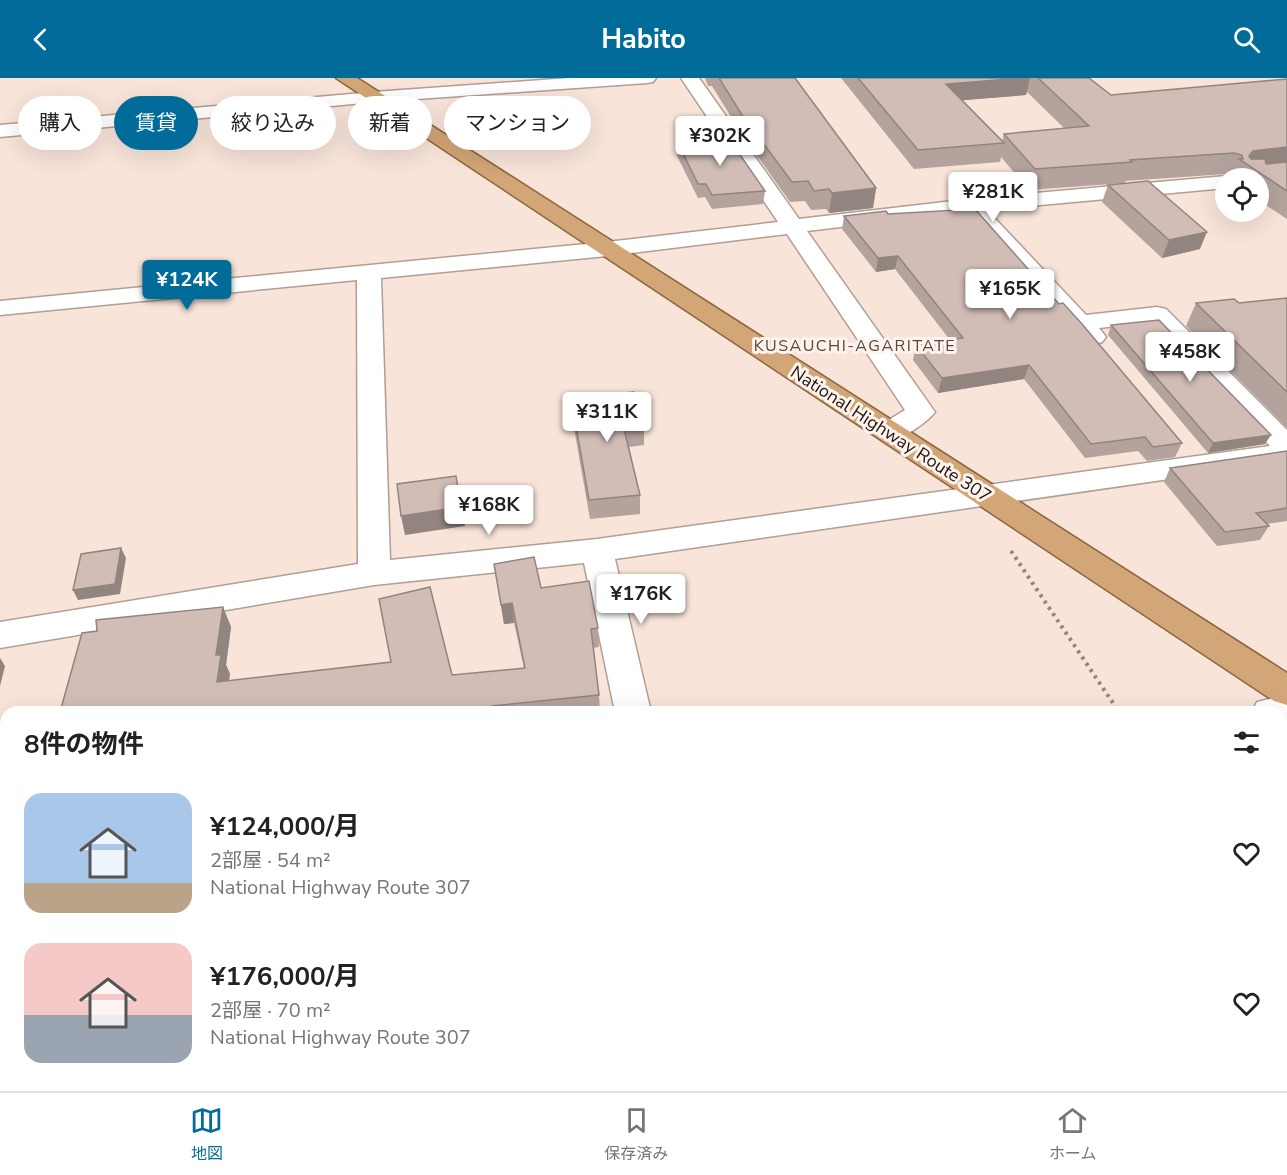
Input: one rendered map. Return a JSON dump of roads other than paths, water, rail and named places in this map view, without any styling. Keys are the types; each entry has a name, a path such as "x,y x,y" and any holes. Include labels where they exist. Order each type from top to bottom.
{"highway":[{"name":"National Highway Route 307","path":"345,78 372,96"},
{"name":"National Highway Route 307","path":"432,135 1287,691"}],"street":[{"path":"388,96 648,78"},
{"path":"690,78 921,412 889,432"},
{"path":"0,131 348,99"},
{"path":"0,308 607,249 970,205 1215,183"},
{"path":"970,205 1081,323 1111,359"},
{"path":"369,272 374,573"},
{"path":"1081,323 1157,314 1287,447"},
{"path":"0,635 374,573 597,550 986,495 1192,457 1287,453"},
{"path":"597,550 632,706"}],"district":[{"name":"KUSAUCHI-AGARITATE","path":"855,345"}]}
